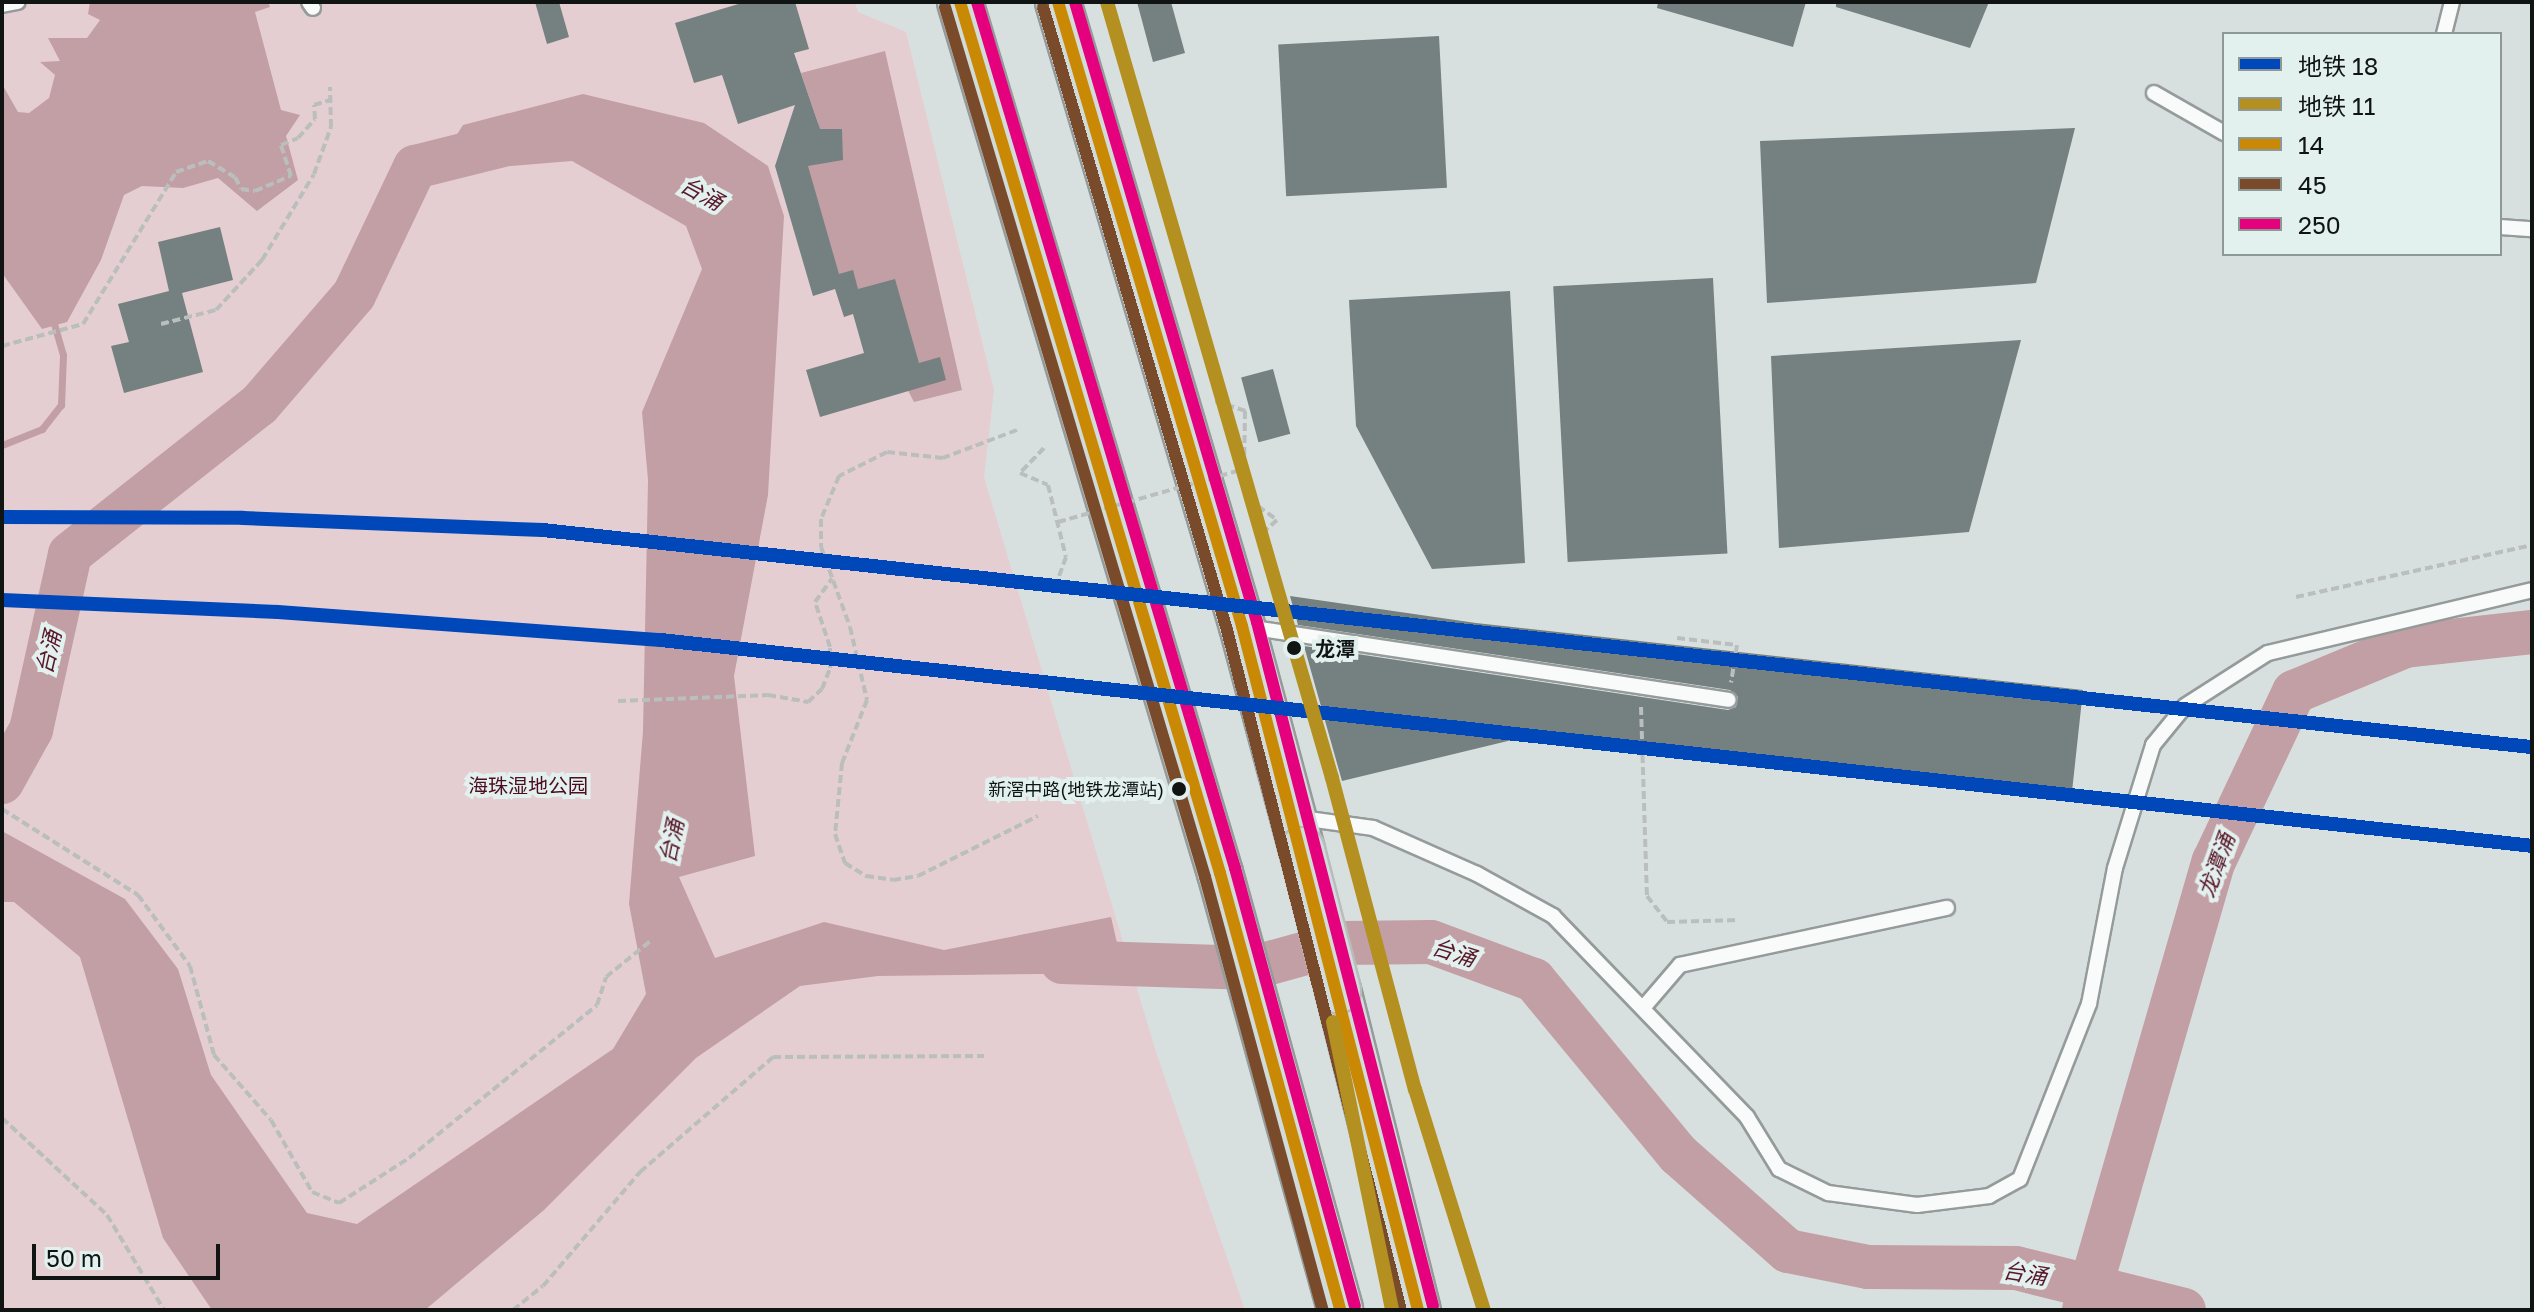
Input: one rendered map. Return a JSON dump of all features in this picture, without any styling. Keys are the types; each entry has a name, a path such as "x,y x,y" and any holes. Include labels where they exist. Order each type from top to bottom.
{"highway":[{"path":"960,2 1220,873 1340,1310"},
{"path":"1058,2 1242,626 1418,1310"}],"lane":[{"path":"2,5 18,2"},
{"path":"2444,32 2452,2"},
{"path":"2154,93 2222,132"},
{"path":"2502,227 2532,229"},
{"path":"1297,834 1373,828 1477,874 1553,916 1747,1117 1779,1169 1828,1193 1917,1205 1989,1196 2020,1179 2089,1004 2115,868 2153,745 2185,706 2268,653 2532,590"},
{"path":"1242,626 1729,700"},
{"path":"1643,1008 1680,965 1947,908"}],"path":[{"path":"161,324 216,310 262,260 314,174 331,127 330,87"},
{"path":"2,346 83,324 163,199 176,172 208,161 235,177 241,189 255,191 291,176 281,145 298,138 315,119 314,105 330,100"},
{"path":"1215,401 1245,411 1244,469 1258,506 1277,520 1257,538"},
{"path":"1017,430 943,458 887,452 839,476 821,519 821,547 850,627 867,700 842,763 835,797 835,834 845,863 866,876 893,880 918,876 1038,816"},
{"path":"1044,448 1020,473 1048,485 1066,557 1057,582 1078,591"},
{"path":"1058,522 1244,469"},
{"path":"2296,597 2532,545"},
{"path":"618,701 768,695 808,702 822,689 830,647 815,602 832,579"},
{"path":"1677,638 1737,645 1729,700"},
{"path":"1640,688 1647,896 1667,922 1739,920"},
{"path":"2,809 138,895 190,966 214,1055 271,1120 312,1192 339,1203 409,1158 597,1005 606,977 653,939"},
{"path":"513,1310 543,1286 640,1172 773,1057 984,1056"},
{"path":"2,1118 107,1215 164,1310"}],"green space":[{"name":"海珠湿地公园","path":"2,2 855,2 858,12 906,32 994,390 984,477 1156,1052 1245,1310 2,1310"}],"water":[{"path":"90,2 268,2 270,7 255,12 281,110 300,115 286,136 298,180 257,211 218,178 183,188 142,186 124,195 101,260 67,322 42,329 2,273 2,84 18,112 29,113 49,98 55,75 40,62 60,61 48,38 87,38 100,20 88,14"},
{"path":"885,51 962,390 914,402 888,352 833,275 797,167 818,123 801,73"},
{"path":"583,94 704,123 768,166 784,216 768,495 734,676 755,856 679,877 715,958 824,922 944,950 1111,917 1124,973 878,976 800,986 696,1058 544,1210 425,1310 212,1310 163,1238 80,957 14,902 2,902 2,831 125,899 178,969 211,1075 307,1213 357,1224 613,1049 646,994 629,904 643,731 648,480 642,412 702,269 686,226 572,161 475,169 440,161 463,125"}],"building":[{"path":"535,2 559,2 569,37 547,44"},
{"path":"745,2 795,2 809,49 794,53 820,129 842,129 843,160 808,166 839,274 853,270 858,289 895,279 919,363 940,357 946,380 820,417 806,370 864,353 853,314 844,317 835,289 813,296 775,166 795,105 738,124 722,75 694,83 675,23"},
{"path":"1137,2 1171,2 1185,53 1153,62"},
{"path":"1658,2 1806,2 1793,47 1657,8"},
{"path":"1836,2 1989,2 1970,48 1836,7"},
{"path":"1439,36 1447,188 1286,196 1278,44"},
{"path":"2075,128 2036,283 1767,303 1760,141"},
{"path":"220,227 233,280 182,293 203,372 124,393 111,346 129,342 118,304 169,291 158,242"},
{"path":"1713,278 1727,554 1568,562 1553,286"},
{"path":"1510,291 1525,563 1432,569 1356,426 1349,300"},
{"path":"2021,340 1969,532 1779,548 1771,356"},
{"path":"1273,369 1290,434 1258,442 1241,378"},
{"name":"龙潭","path":"1290,596 1476,623 2083,690 2071,801 1512,740 1342,781 1304,646 1728,710 1736,707 1738,697 1730,690 1298,625"}],"waterway":[{"name":"台涌","path":"2,782 31,730 70,554 259,405 354,295 415,167 499,146"},
{"path":"2,445 42,429 61,405 63,355 53,319"},
{"name":"龙潭涌","path":"2084,1310 2214,861 2294,692 2405,646 2532,632"},
{"name":"台涌","path":"1062,962 1252,968 1342,943 1431,942 1534,980 1679,1155 1788,1251 1868,1267 2016,1268 2184,1310"}],"metro line":[{"name":"11","path":"1107,2 1332,778 1415,1089 1484,1310"},
{"name":"18","path":"2,517 243,518 543,530 2532,747"},
{"name":"18","path":"2,600 278,612 661,640 2532,846"},
{"name":"11","path":"1333,1022 1392,1310"}],"transit line":[{"name":"14","path":"960,2 1220,873 1340,1310"},
{"name":"250","path":"977,2 1235,868 1355,1306"},
{"name":"14","path":"1058,2 1242,626 1418,1310"},
{"name":"250","path":"1075,2 1257,622 1433,1306"},
{"name":"45","path":"945,7 1205,877 1323,1310"},
{"name":"45","path":"1043,7 1227,630 1401,1310"}],"place":[{"name":"龙潭","path":"1294,648"},
{"name":"新滘中路(地铁龙潭站)","path":"1179,789"}]}
